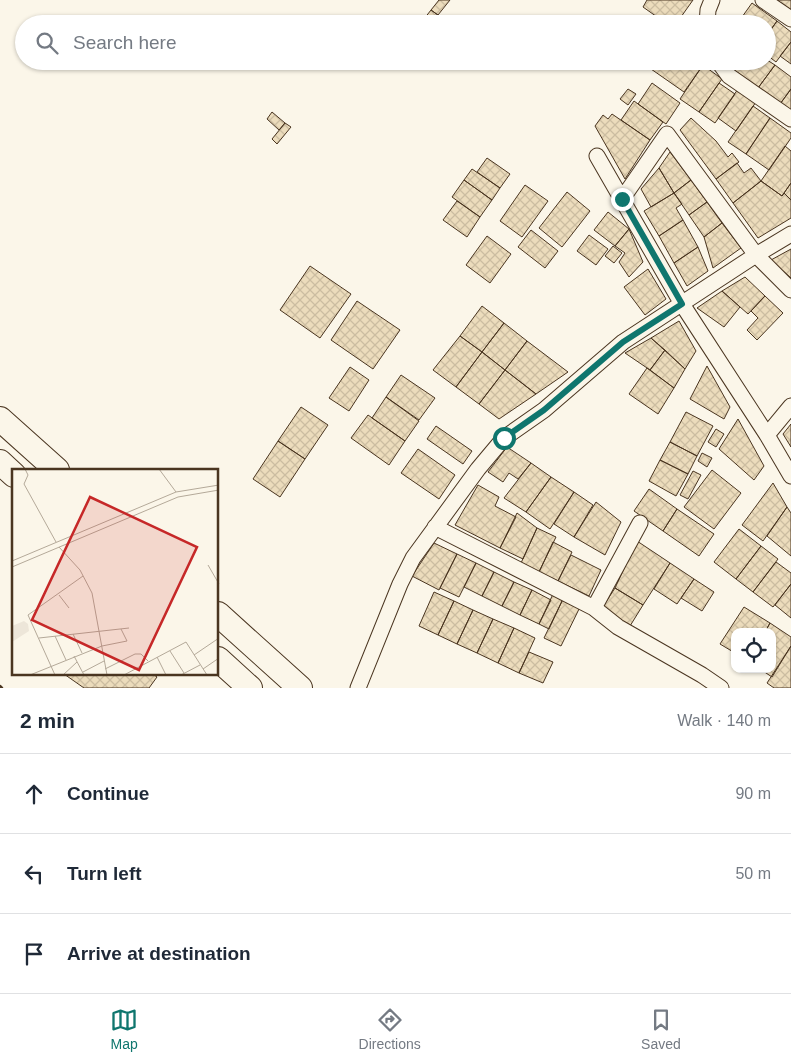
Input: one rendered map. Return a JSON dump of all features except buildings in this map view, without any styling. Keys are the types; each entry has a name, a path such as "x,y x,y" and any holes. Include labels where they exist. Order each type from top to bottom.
{"highway":[{"path":"0,419 56,469"},
{"path":"0,462 12,473"},
{"path":"219,615 300,688"},
{"path":"219,660 250,688"}],"street":[{"path":"708,15 712,0"},
{"path":"763,0 791,19"},
{"path":"725,70 729,76 791,119"},
{"path":"622,199 667,134 756,255 791,290"},
{"path":"596,156 682,304 767,435 791,476"},
{"path":"358,688 400,584 413,558 478,469 504,438 544,410 623,342 791,234"},
{"path":"767,435 791,406"},
{"path":"594,608 640,523"},
{"path":"435,526 594,608 618,627 696,671 721,688"}],"route":[{"path":"504,438 544,410 623,342 682,304 622,199"}]}
